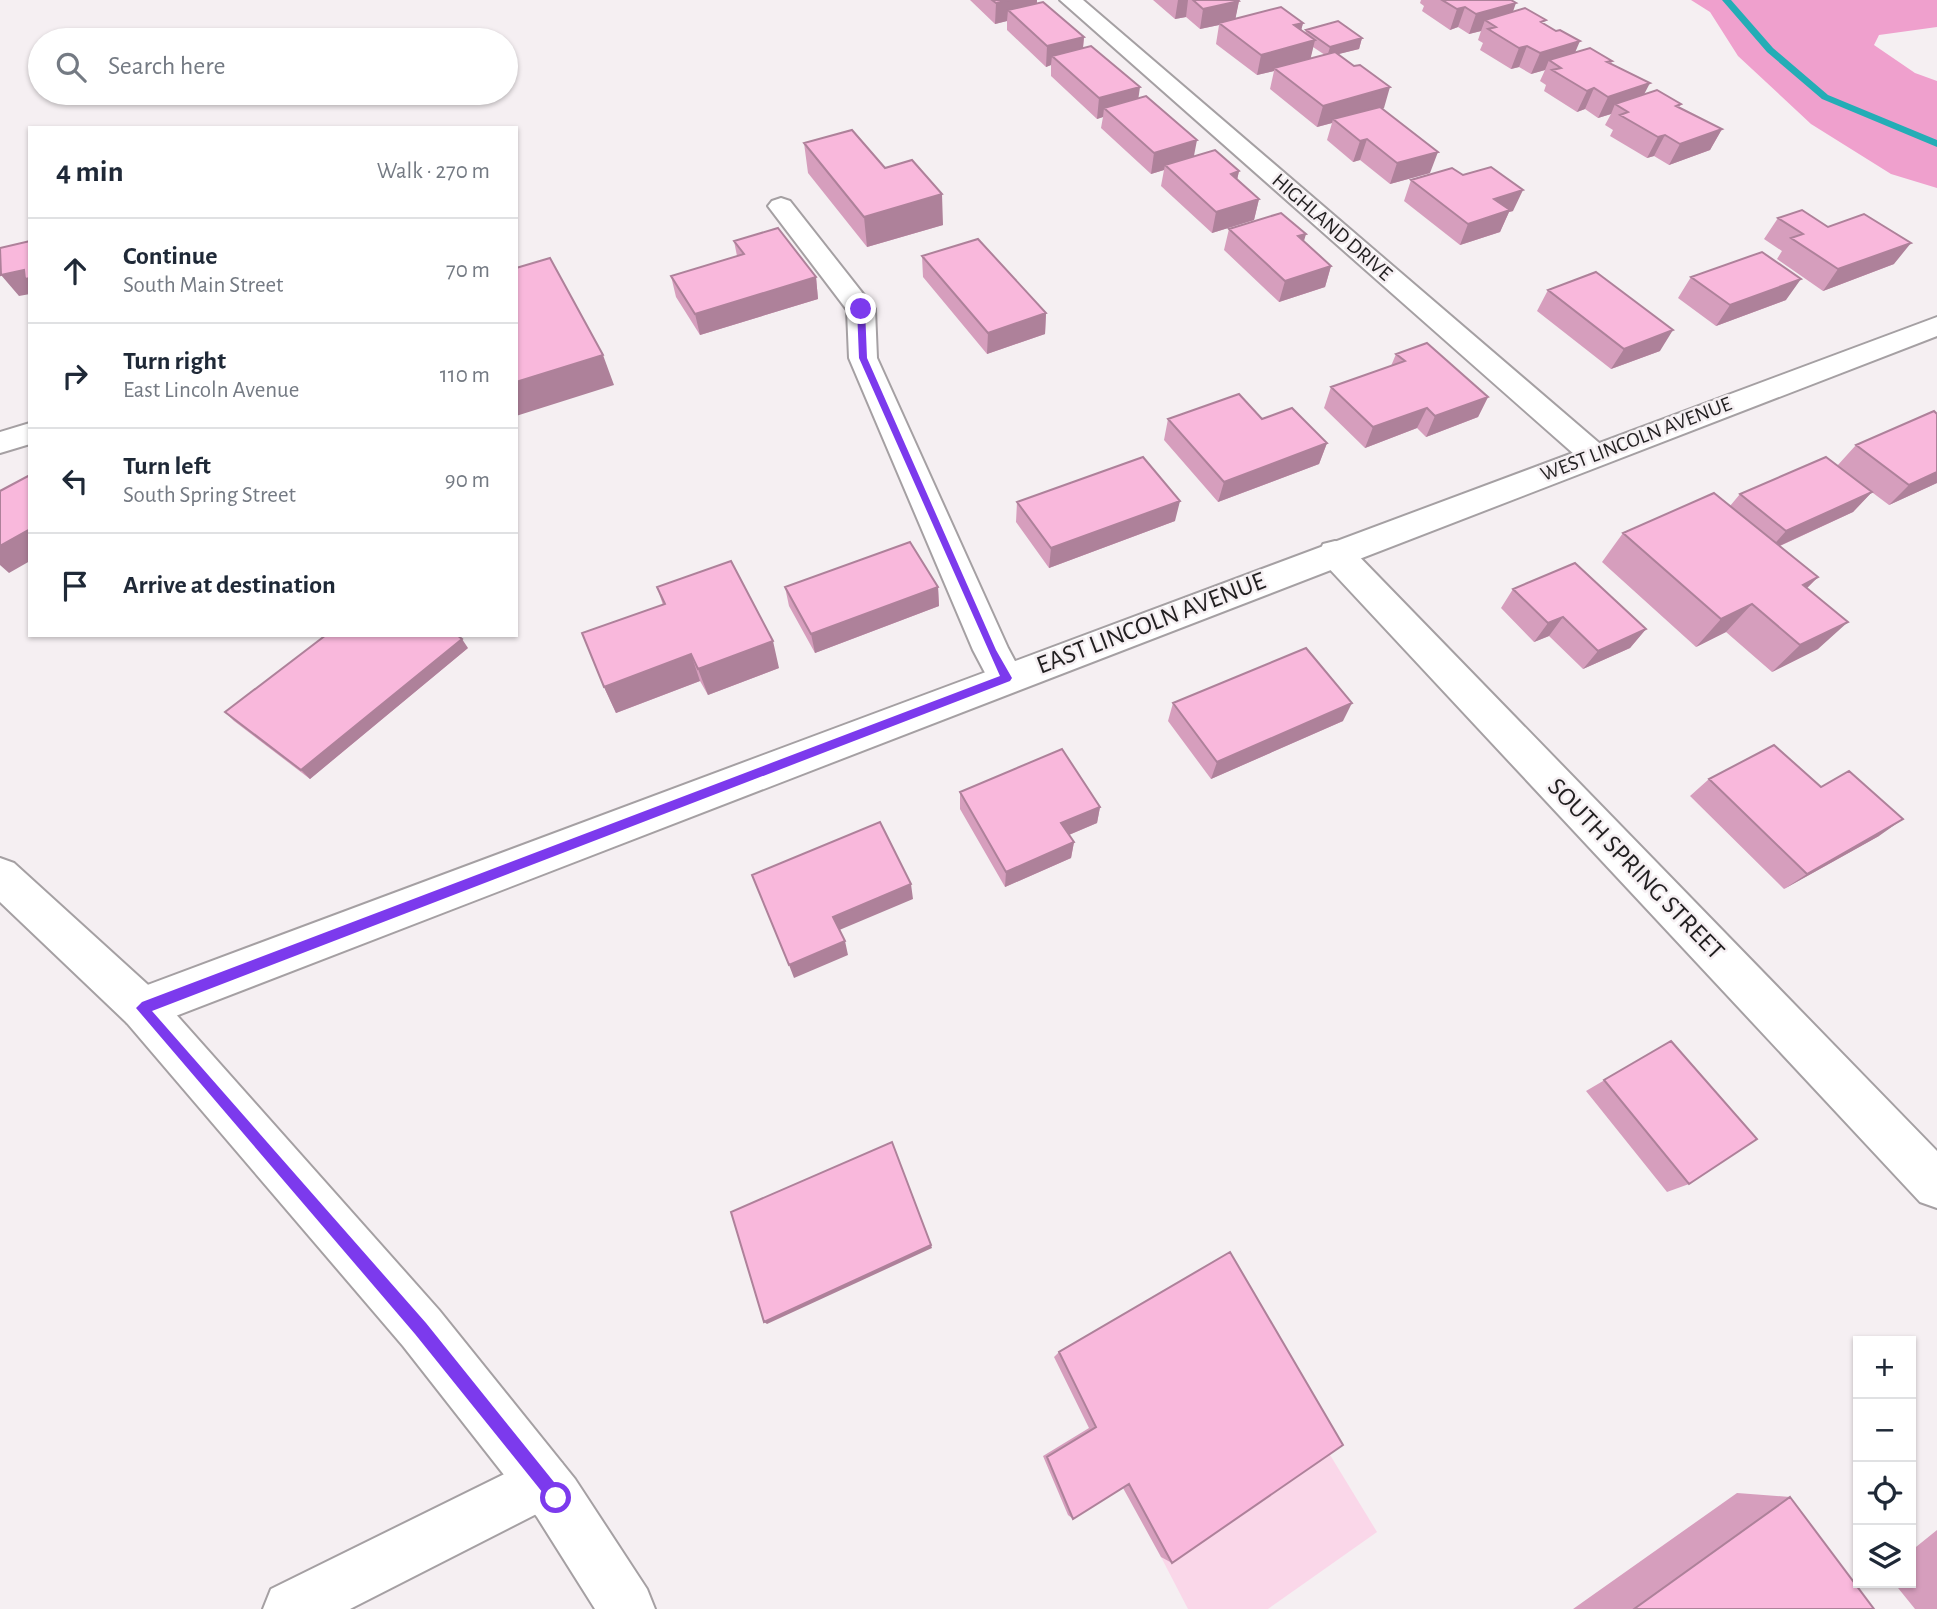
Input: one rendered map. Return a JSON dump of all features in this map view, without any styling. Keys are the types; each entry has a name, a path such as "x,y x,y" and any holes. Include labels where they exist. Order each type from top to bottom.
{"street":[{"name":"HIGHLAND DRIVE","path":"1070,0 1594,455"},
{"path":"781,206 861,309 863,358 991,650 1006,678"},
{"name":"WEST LINCOLN AVENUE","path":"1335,554 1937,326"},
{"path":"0,443 28,434"},
{"name":"EAST LINCOLN AVENUE","path":"142,1008 1335,554"},
{"name":"SOUTH SPRING STREET","path":"1335,554 1937,1185"},
{"path":"0,876 142,1008 421,1328 556,1498 628,1609"},
{"path":"291,1609 543,1482"}],"shaded area":[{"path":"1691,0 1937,0 1937,27 1879,35 1874,45 1915,73 1937,81 1937,188 1891,174 1811,124 1738,56 1710,12"},
{"path":"1324,1445 1377,1532 1268,1609 1188,1609 1161,1557"}],"building":[{"path":"1193,0 1238,0 1239,1 1203,9"},
{"path":"1442,0 1511,0 1516,3 1476,14 1465,7 1457,9"},
{"path":"1043,2 1084,37 1047,46 1008,10"},
{"path":"1281,7 1303,23 1294,25 1315,40 1261,55 1219,23"},
{"path":"1525,8 1546,20 1541,22 1556,31 1560,30 1580,41 1540,53 1527,46 1519,48 1488,29 1496,27 1485,20"},
{"path":"1338,21 1362,38 1330,47 1306,30"},
{"path":"1091,46 1140,87 1099,98 1052,56"},
{"path":"1590,48 1612,61 1607,62 1650,83 1608,97 1594,88 1587,91 1552,70 1561,68 1549,60"},
{"path":"1335,52 1354,66 1360,65 1390,87 1323,106 1274,68"},
{"path":"1657,90 1681,104 1676,106 1722,129 1680,144 1665,135 1658,137 1620,115 1628,112 1615,104"},
{"path":"1146,96 1197,140 1154,153 1104,108"},
{"path":"1380,107 1438,152 1397,163 1367,139 1360,141 1333,119"},
{"path":"852,130 885,168 912,160 942,194 864,217 804,143"},
{"path":"1215,150 1239,171 1231,174 1259,199 1216,212 1165,165"},
{"path":"1491,167 1523,190 1494,199 1510,210 1468,224 1411,180 1452,168 1463,175"},
{"path":"1802,210 1828,227 1864,214 1911,243 1838,269 1791,238 1803,234 1778,218"},
{"path":"1281,213 1306,234 1298,236 1331,266 1285,281 1229,229"},
{"path":"778,228 816,277 695,314 671,276 744,254 734,241"},
{"path":"978,239 1046,313 988,333 922,256"},
{"path":"28,241 28,278 25,279 24,270 1,275 0,248"},
{"path":"1762,252 1801,279 1730,305 1691,277"},
{"path":"550,258 603,355 518,381 518,267"},
{"path":"1596,272 1673,330 1624,349 1548,290"},
{"path":"1427,343 1488,397 1435,416 1427,408 1373,427 1331,387 1405,361 1396,354"},
{"path":"1239,394 1262,419 1292,408 1327,443 1224,482 1168,419"},
{"path":"1934,411 1937,414 1937,472 1909,485 1856,445"},
{"path":"1143,457 1180,501 1051,548 1017,502"},
{"path":"1826,457 1872,492 1786,531 1740,494"},
{"path":"28,476 28,530 0,546 0,491"},
{"path":"1714,493 1818,577 1803,585 1848,622 1800,645 1752,604 1721,619 1623,533"},
{"path":"910,542 938,587 811,634 785,587"},
{"path":"731,561 773,641 698,669 691,654 604,687 582,633 665,604 657,587"},
{"path":"1575,563 1646,629 1598,651 1563,617 1548,623 1513,589"},
{"path":"323,637 462,639 301,770 225,712"},
{"path":"1306,648 1352,703 1217,762 1173,703"},
{"path":"1774,745 1821,787 1849,771 1903,819 1807,874 1709,779"},
{"path":"1062,749 1100,807 1061,823 1074,842 1006,872 960,792"},
{"path":"880,822 911,884 833,917 845,941 789,965 752,875"},
{"path":"1671,1041 1757,1139 1689,1184 1604,1080"},
{"path":"892,1142 931,1245 764,1322 731,1212"},
{"path":"1230,1252 1343,1445 1172,1563 1129,1484 1073,1519 1047,1457 1096,1427 1059,1352"},
{"path":"1790,1497 1853,1581 1853,1588 1858,1588 1874,1609 1634,1609"}],"waterway":[{"path":"1726,0 1770,50 1825,97 1937,144"}],"route":[{"path":"556,1498 421,1328 142,1008 1006,678 991,650 863,358 861,309"}]}
